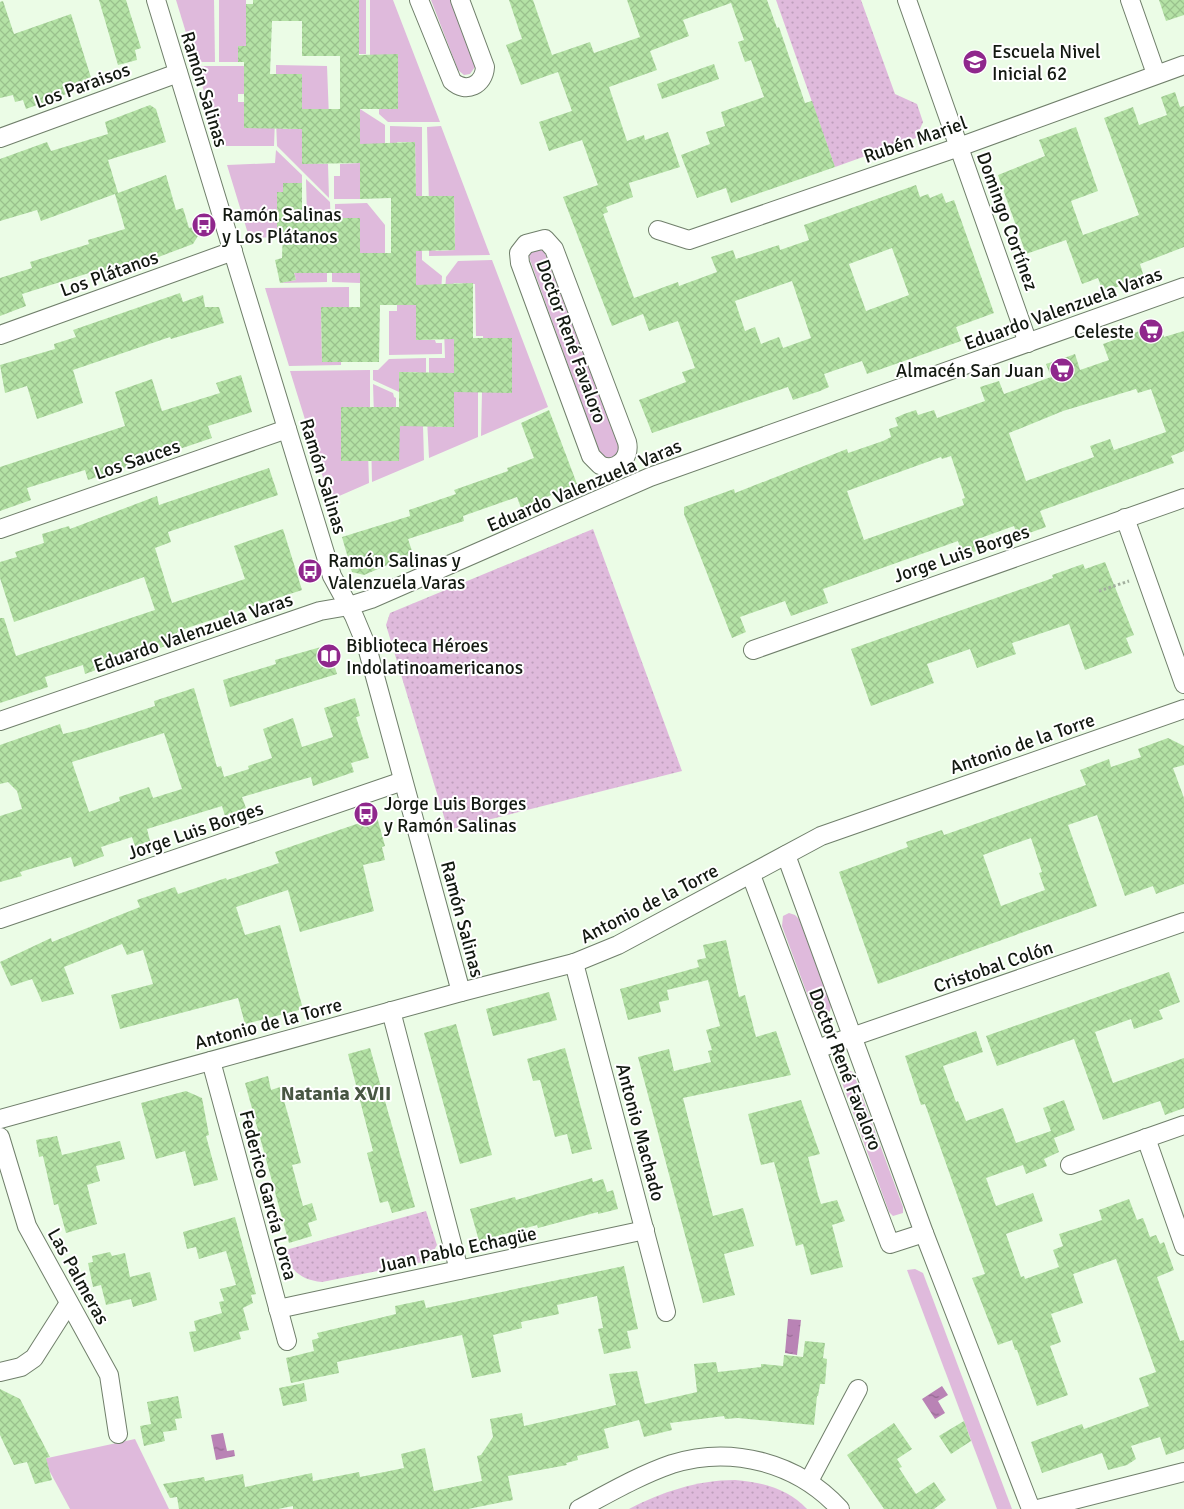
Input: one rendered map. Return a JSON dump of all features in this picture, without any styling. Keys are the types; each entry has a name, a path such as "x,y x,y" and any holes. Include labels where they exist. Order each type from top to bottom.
{"street":[{"name":"Ramón Salinas","path":"156,0 332,576 349,606 367,647 461,992"},
{"path":"419,0 452,81 458,86 465,88 474,86 480,81 485,74 485,67 460,0"},
{"name":"Domingo Cortínez","path":"907,0 1028,342"},
{"path":"1130,0 1156,74"},
{"name":"Rubén Mariel","path":"658,230 689,240 959,147 1184,64"},
{"name":"Los Paraisos","path":"0,138 178,73"},
{"name":"Doctor René Favaloro","path":"545,239 554,248 627,442 628,456 616,465 604,467 600,465 592,456 588,446 520,263 521,248 531,241 545,239"},
{"name":"Los Plátanos","path":"0,335 233,251"},
{"name":"Eduardo Valenzuela Varas","path":"0,721 320,611 349,606 372,599 650,477 1184,287"},
{"name":"Los Sauces","path":"0,529 287,429"},
{"path":"616,465 625,489"},
{"name":"Jorge Luis Borges","path":"753,650 1184,498"},
{"path":"1125,518 1184,684"},
{"name":"Antonio de la Torre","path":"0,1119 391,1011 574,963 618,945 821,836 1184,709"},
{"name":"Jorge Luis Borges","path":"0,919 403,781"},
{"name":"Doctor René Favaloro","path":"786,855 924,1233 1031,1509"},
{"name":"Doctor René Favaloro","path":"751,875 890,1244 924,1233"},
{"name":"Cristobal Colón","path":"816,1049 1184,922"},
{"name":"Antonio Machado","path":"574,963 666,1312"},
{"path":"391,1011 459,1270"},
{"name":"Federico García Lorca","path":"211,1061 287,1341"},
{"path":"1070,1165 1184,1125"},
{"name":"Las Palmeras","path":"0,1137 27,1226 109,1375 118,1434"},
{"path":"1146,1138 1184,1246"},
{"name":"Juan Pablo Echagüe","path":"278,1309 645,1230"},
{"path":"0,1372 21,1366 34,1358 69,1303"},
{"path":"808,1481 858,1388"},
{"path":"579,1509 642,1477 673,1464 698,1459 732,1456 760,1460 808,1481 840,1509"},
{"path":"1038,1509 1184,1472"}],"path":[{"path":"1099,591 1129,581"}],"shaded area":[{"path":"176,0 214,0 215,62 195,62"},
{"path":"219,0 246,0 246,23 265,23 238,62 219,62"},
{"path":"359,0 366,0 366,54 359,54"},
{"path":"370,0 393,0 440,122 388,122 379,114 379,109 398,109 398,55 370,55"},
{"path":"431,0 450,0 475,67 470,74 464,75 458,70"},
{"path":"776,0 861,0 895,94 917,104 923,122 916,138 835,167"},
{"path":"276,65 327,66 329,118 321,109 302,109 276,83"},
{"path":"196,66 269,66 263,74 244,74 244,94 238,94 238,102 244,102 244,128 263,128 275,120 274,146 221,146"},
{"path":"360,109 385,125 385,153 379,144 360,144"},
{"path":"276,120 283,120 283,129 302,129 302,163 328,164 329,198 277,146"},
{"path":"390,126 422,127 422,205 416,205 415,142 397,142 396,150 390,150"},
{"path":"441,126 490,255 429,256 429,242 436,251 455,250 454,196 429,205 427,127"},
{"path":"276,150 302,175 302,183 283,183 283,192 277,193 277,229 283,229 283,238 249,237 227,165 275,163"},
{"path":"360,163 360,199 334,199 334,176 340,176 340,164"},
{"path":"306,179 330,202 331,227 321,227 321,218 307,218"},
{"path":"367,203 385,225 385,262 379,253 360,253 335,227 335,204"},
{"path":"416,242 422,242 422,260 442,276 441,294 416,285"},
{"path":"540,247 544,251 620,450 619,454 610,461 601,456 529,257 530,251"},
{"path":"290,256 327,263 327,282 280,283 296,280"},
{"path":"492,260 548,407 481,436 482,392 512,392 512,338 483,359 483,336 476,336 475,284 454,283 445,292 446,277 458,261"},
{"path":"332,264 360,273 360,283 332,282"},
{"path":"349,287 349,312 321,308 322,362 341,362 341,365 289,366 265,288"},
{"path":"397,305 416,305 416,340 435,340 436,343 442,343 442,354 389,355 389,311 397,311"},
{"path":"444,329 454,329 454,373 435,373 429,382 429,358 445,358"},
{"path":"426,358 426,381 418,381 418,372 399,372 399,392 373,380 373,370 378,370 389,359"},
{"path":"370,370 370,415 360,415 360,407 341,407 341,461 368,452 369,483 330,500 290,371"},
{"path":"373,384 393,393 396,398 396,407 380,407 380,416 374,416"},
{"path":"454,392 478,392 478,437 429,458 427,419 435,418 435,427 454,427"},
{"path":"399,426 423,426 424,460 372,482 371,438 380,452 380,461 399,461"},
{"path":"593,529 682,771 448,830 386,625 390,613"},
{"path":"789,913 799,919 831,1005 830,1011 824,1015 819,1015 813,1010 782,926 783,916"},
{"path":"845,1069 853,1072 903,1207 903,1213 893,1216 889,1212 840,1077"},
{"path":"426,1211 437,1245 428,1261 322,1282 308,1279 297,1273 289,1264 282,1251"},
{"path":"915,1269 923,1273 1012,1509 997,1509 907,1270"},
{"path":"135,1439 169,1509 70,1509 43,1459"},
{"path":"735,1480 774,1488 792,1496 807,1509 629,1509 654,1497 680,1488 707,1482"}],"water":[{"path":"788,1319 801,1320 797,1355 785,1353"},
{"path":"942,1386 948,1395 938,1401 945,1413 935,1419 922,1399"},
{"path":"223,1433 227,1451 234,1450 235,1456 216,1460 211,1435"}],"building":[{"path":"99,0 126,0 141,48 135,50 137,60 118,65"},
{"path":"253,0 359,0 359,55 398,54 398,109 360,109 360,144 415,142 416,196 454,196 455,250 416,251 416,285 473,283 473,338 512,338 512,393 454,392 454,427 400,426 399,461 341,461 341,407 399,407 399,372 454,373 454,339 416,340 416,305 380,305 379,362 322,362 321,307 360,307 360,273 294,273 296,280 280,283 275,260 282,258 283,229 277,229 277,192 283,192 283,183 302,183 302,218 360,218 360,253 391,253 391,198 360,199 360,163 302,164 302,129 244,128 244,62 238,62 238,46 246,46 246,4 253,4","holes":["272,21 302,21 302,56 340,56 340,109 302,109 302,74 270,74"]},
{"path":"509,0 533,0 552,55 590,42 594,53 640,37 627,0 767,0 777,28 779,27 805,103 812,101 835,167 731,203 726,188 697,198 681,155 710,144 706,132 725,126 721,112 764,97 751,60 745,62 738,42 744,40 731,3 683,20 689,36 650,51 657,70 609,87 627,141 644,135 645,140 668,132 680,167 629,183 633,197 606,207 608,212 603,214 634,298 678,282 679,286 717,272 711,257 733,250 736,259 779,245 780,250 809,240 804,225 916,185 920,197 928,194 930,198 942,193 946,203 954,200 994,313 956,327 961,341 867,374 862,361 824,374 829,387 820,391 793,400 788,387 652,433 639,400 686,382 682,372 695,368 678,321 649,331 643,314 612,326 563,197 598,185 582,140 549,151 539,122 572,111 558,72 521,85 506,45 522,39","holes":["892,248 909,295 866,311 849,264","792,281 811,338 783,348 779,337 761,344 755,327 745,331 735,301"]},
{"path":"1159,0 1184,0 1184,15 1166,21"},
{"path":"3,1 14,34 71,14 93,84 26,109 23,100 15,102 13,95 0,98 0,2"},
{"path":"714,64 719,79 662,99 657,84"},
{"path":"1175,92 1180,107 1184,106 1184,247 1140,264 1144,277 1103,292 1098,278 1082,284 1066,240 1026,254 998,175 1045,156 1039,140 1076,127 1098,191 1071,201 1083,235 1139,215 1104,118 1133,107 1139,125 1167,115 1161,97"},
{"path":"150,105 156,109 166,142 108,160 118,193 166,175 176,210 183,208 189,228 206,223 193,244 92,282 89,273 22,294 26,306 0,316 0,278 32,268 30,262 89,244 88,240 125,229 115,194 41,221 37,210 0,221 0,159 47,142 51,151 108,134 105,122"},
{"path":"180,293 183,302 203,295 205,307 219,307 224,323 171,339 170,337 73,370 83,403 37,419 27,386 5,393 0,365 55,349 54,344 76,337 73,330"},
{"path":"1159,324 1164,337 1184,331 1184,451 1171,456 1174,463 1040,511 1046,527 1018,537 1014,526 975,540 979,550 963,556 958,541 823,589 828,603 791,616 785,601 740,617 746,632 732,638 684,514 684,507 734,489 735,493 847,449 848,453 883,441 891,437 889,429 898,426 895,418 904,414 916,410 918,415 934,410 937,418 985,401 980,387 999,381 1004,394 1051,377 1046,364 1075,354 1080,370 1109,360 1103,344","holes":["1136,389 1138,393 1151,389 1166,432 1114,450 1110,439 1090,446 1094,457 1026,481 1009,433 1063,411","951,456 965,498 962,499 964,505 864,540 847,491 941,457 942,459"]},
{"path":"241,375 252,412 208,426 212,438 88,480 85,470 27,488 31,500 0,511 0,467 125,426 115,392 152,379 162,411 220,393 216,383"},
{"path":"549,410 577,484 521,508 517,497 463,516 464,521 408,539 413,554 364,575 352,572 342,537 410,516 409,510 456,494 454,490 508,471 507,468 534,458 521,423"},
{"path":"269,468 278,495 168,532 171,542 155,548 172,603 245,579 234,546 283,529 302,590 187,628 177,632 180,641 85,674 83,665 45,677 48,687 0,703 0,618 4,618 16,656 155,610 144,577 14,622 0,578 0,562 17,557 15,552 44,543 42,534 69,526 70,529 157,496 159,505"},
{"path":"1105,562 1134,635 1126,638 1132,653 1085,670 1069,624 1012,643 1016,654 977,668 970,649 927,664 934,683 871,706 851,649 1053,578 1052,575 1083,564 1085,569"},
{"path":"328,645 337,674 230,707 223,680 276,664 275,660"},
{"path":"194,688 217,767 221,766 224,777 249,769 248,766 272,758 263,729 293,718 302,747 333,737 324,708 355,698 360,716 356,717 369,758 351,763 354,772 313,786 311,777 242,797 246,808 225,816 222,806 147,829 150,841 135,846 132,837 101,847 104,856 74,867 71,857 20,872 22,876 0,882 0,816 22,809 17,791 8,782 0,784 0,745 60,724 63,734 84,729 155,706 154,701","holes":["164,733 182,789 153,798 149,787 119,797 120,801 89,812 72,762"]},
{"path":"1168,738 1184,746 1184,765 1173,768 1184,798 1184,884 1156,894 1153,886 1125,896 1097,815 1068,825 1097,906 878,984 839,872 908,847 906,842 942,830 944,835 1086,785 1080,770 1109,759 1111,767 1141,757 1138,749","holes":["1031,838 1042,872 1039,873 1045,890 1001,906 983,855"]},
{"path":"377,817 385,846 382,847 385,860 363,865 374,911 300,932 288,890 236,907 245,935 280,925 303,1009 245,1024 238,998 120,1029 111,995 153,984 143,950 127,955 122,944 64,967 74,994 42,1002 32,979 11,986 0,962 51,938 52,942 140,907 137,900 175,887 178,894 279,863 275,852"},
{"path":"726,940 739,997 745,995 756,1037 776,1031 791,1075 683,1098 713,1216 743,1208 754,1246 724,1254 735,1295 703,1303 638,1057 669,1049 674,1071 711,1062 708,1051 712,1050 706,1030 720,1026 708,980 667,990 669,1000 659,1002 661,1012 628,1020 620,989 699,967 697,960 706,958 703,945"},
{"path":"1169,972 1180,1002 1159,1010 1163,1019 1134,1029 1131,1019 1095,1032 1113,1083 1184,1058 1184,1108 1165,1115 1160,1101 1103,1120 1074,1039 997,1066 986,1036"},
{"path":"549,992 557,1020 493,1036 486,1009"},
{"path":"456,1024 492,1155 460,1164 424,1033"},
{"path":"976,1031 983,1052 943,1066 956,1102 958,1101 966,1121 1003,1108 1016,1143 1051,1131 1043,1108 1064,1100 1075,1130 1054,1138 1059,1152 1044,1159 1047,1166 1026,1174 1023,1165 986,1178 996,1206 1033,1193 1043,1221 1006,1234 1021,1277 1024,1276 1025,1279 1059,1267 1053,1250 1063,1246 1059,1234 1102,1220 1099,1210 1129,1199 1137,1220 1143,1218 1150,1237 1156,1235 1160,1244 1164,1242 1174,1270 1157,1277 1180,1341 1184,1340 1184,1449 1166,1455 1160,1437 1131,1446 1136,1459 1127,1465 1108,1470 1102,1453 1042,1473 1031,1442 1082,1424 1084,1429 1149,1406 1139,1378 1156,1372 1116,1259 1073,1274 1083,1303 1051,1314 1061,1342 1050,1346 1068,1395 1037,1406 1012,1340 998,1345 972,1278 985,1274 925,1104 921,1105 905,1056"},
{"path":"370,1048 415,1207 392,1213 388,1201 380,1203 367,1153 373,1151 348,1054"},
{"path":"565,1048 592,1149 572,1154 567,1134 555,1137 540,1080 533,1081 527,1059"},
{"path":"268,1076 271,1090 280,1087 289,1118 301,1163 292,1165 303,1206 312,1203 317,1220 308,1223 312,1236 289,1243 245,1083"},
{"path":"186,1091 202,1098 209,1135 206,1136 218,1180 194,1186 185,1151 156,1159 141,1103"},
{"path":"801,1100 820,1154 808,1157 821,1204 837,1200 845,1221 832,1225 843,1267 811,1275 803,1244 796,1246 774,1162 761,1165 748,1114"},
{"path":"57,1136 62,1155 120,1141 125,1159 96,1166 100,1181 87,1185 97,1224 66,1233 58,1204 54,1205 43,1156 39,1157 36,1140"},
{"path":"592,1178 593,1182 603,1179 607,1192 613,1190 618,1209 598,1214 598,1212 538,1228 537,1225 479,1241 470,1209 515,1197 516,1200"},
{"path":"235,1217 256,1294 251,1295 253,1303 243,1308 249,1330 239,1332 241,1339 194,1352 189,1332 196,1331 194,1321 222,1313 219,1302 224,1301 220,1289 236,1285 226,1251 199,1259 196,1247 187,1249 183,1232"},
{"path":"110,1252 112,1256 125,1253 130,1277 150,1272 157,1300 133,1307 131,1299 106,1305 101,1285 93,1287 88,1263 93,1262 92,1256"},
{"path":"624,1266 638,1329 627,1331 631,1348 604,1354 598,1329 603,1328 597,1296 557,1305 559,1314 521,1322 522,1328 493,1335 501,1372 472,1378 462,1335 337,1362 339,1373 291,1383 286,1358 314,1351 312,1340 319,1338 317,1333 396,1314 395,1306 424,1300 426,1308"},
{"path":"805,1341 825,1343 823,1358 827,1359 825,1384 820,1384 814,1425 738,1418 725,1419 724,1416 670,1423 672,1430 644,1437 639,1420 604,1429 609,1448 577,1456 578,1460 566,1463 567,1465 508,1476 513,1500 468,1509 293,1509 293,1506 278,1509 179,1509 177,1497 170,1498 163,1484 204,1477 205,1481 243,1474 245,1487 312,1473 313,1481 359,1472 360,1477 404,1468 401,1454 425,1448 434,1491 482,1481 477,1456 481,1455 493,1437 490,1419 522,1413 524,1426 616,1405 609,1374 637,1371 645,1404 697,1392 694,1364 716,1362 718,1372 761,1367 761,1364 783,1366 784,1355 803,1357"},
{"path":"304,1383 307,1401 283,1406 279,1388"},
{"path":"0,1389 20,1399 50,1457 46,1458 52,1480 35,1484 27,1462 14,1465 0,1435"},
{"path":"178,1396 182,1418 175,1419 177,1430 163,1432 165,1441 144,1446 140,1426 151,1424 147,1402"},
{"path":"964,1421 971,1441 951,1454 939,1436"},
{"path":"894,1423 912,1449 897,1459 902,1467 899,1468 916,1494 934,1482 946,1500 934,1509 884,1509 847,1455"}],"place":[{"name":"Escuela Nivel Inicial 62","path":"975,62"},
{"name":"Ramón Salinas y Los Plátanos","path":"204,225"},
{"name":"Celeste","path":"1151,331"},
{"name":"Almacén San Juan","path":"1062,370"},
{"name":"Ramón Salinas y Valenzuela Varas","path":"310,571"},
{"name":"Biblioteca Héroes Indolatinoamericanos","path":"329,656"},
{"name":"Jorge Luis Borges y Ramón Salinas","path":"366,814"}],"district":[{"name":"Natania XVII","path":"336,1093"}]}
